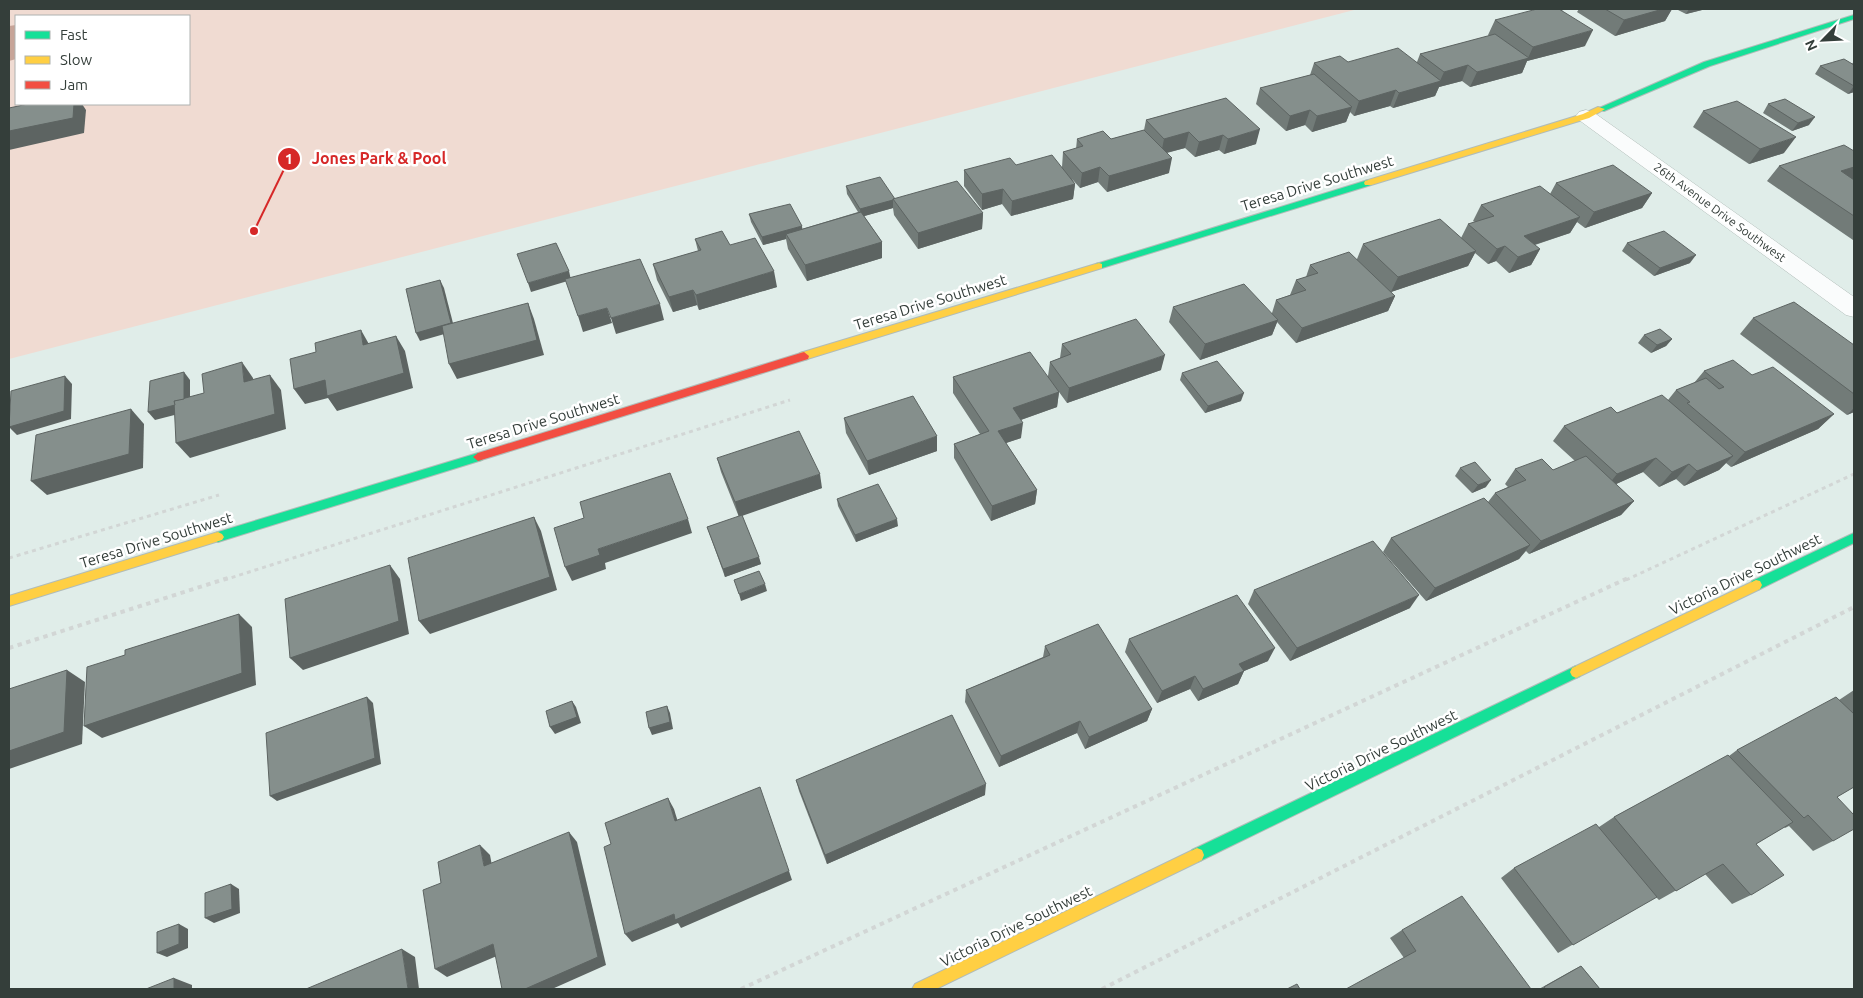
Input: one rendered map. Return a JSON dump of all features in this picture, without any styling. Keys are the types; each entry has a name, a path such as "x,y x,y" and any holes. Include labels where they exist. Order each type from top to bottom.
{"street":[{"name":"Teresa Drive Southwest","path":"9,601 1586,116 1707,64 1854,17"},
{"name":"26th Avenue Drive Southwest","path":"1586,116 1854,309"},
{"name":"Victoria Drive Southwest","path":"920,989 1854,538"}],"path":[{"path":"741,989 1854,474"},
{"path":"1102,989 1854,607"}],"shaded area":[{"path":"9,9 1358,9 9,359"},
{"path":"15,25 15,59 9,61 9,26"}],"building":[{"path":"1537,9 1559,9 1593,30 1533,47 1495,20"},
{"path":"1605,9 1663,9 1624,20"},
{"path":"1495,34 1529,58 1477,72 1468,65 1444,72 1420,54"},
{"path":"1398,48 1441,81 1399,93 1396,90 1359,101 1314,63 1340,56 1348,62"},
{"path":"1844,59 1854,65 1854,86 1820,66"},
{"path":"1314,74 1352,107 1317,116 1310,110 1290,116 1260,88"},
{"path":"1226,98 1260,129 1228,139 1223,135 1199,142 1189,132 1164,139 1146,120"},
{"path":"1785,99 1815,117 1798,123 1768,104"},
{"path":"1737,101 1796,137 1760,149 1703,111"},
{"path":"23,105 74,105 73,118 9,131 9,108"},
{"path":"1144,130 1172,158 1109,176 1100,167 1082,173 1063,152 1083,146 1077,139 1103,131 1111,139"},
{"path":"1844,145 1854,151 1854,167 1841,171 1854,180 1854,216 1779,166"},
{"path":"1052,155 1075,184 1012,201 1003,189 982,194 964,170 1010,158 1016,165"},
{"path":"1613,165 1652,193 1594,212 1556,183"},
{"path":"880,177 895,199 860,209 846,186"},
{"path":"957,181 983,213 918,233 893,199"},
{"path":"1540,186 1580,217 1524,236 1540,249 1518,257 1505,246 1497,249 1468,224 1494,216 1481,205"},
{"path":"790,204 802,226 762,237 749,214"},
{"path":"861,212 882,242 805,265 786,234"},
{"path":"1440,219 1476,251 1398,277 1363,244"},
{"path":"722,231 730,245 755,238 774,271 696,295 693,290 669,297 653,264 701,250 695,239"},
{"path":"1664,231 1696,255 1660,268 1627,243"},
{"path":"556,243 569,271 528,283 517,254"},
{"path":"1349,252 1395,296 1302,328 1276,300 1306,290 1296,280 1318,273 1310,265"},
{"path":"640,259 660,304 611,318 607,308 578,316 565,279"},
{"path":"440,280 451,323 416,333 406,289"},
{"path":"1244,284 1278,320 1205,344 1173,307"},
{"path":"1794,302 1854,345 1854,394 1753,318"},
{"path":"528,303 537,340 449,364 442,326"},
{"path":"1136,319 1165,355 1069,388 1050,362 1071,354 1062,344"},
{"path":"1660,329 1672,339 1657,345 1644,335"},
{"path":"361,330 363,345 396,336 404,373 327,396 325,380 294,389 290,359 316,352 315,343"},
{"path":"1030,352 1059,392 1013,408 1023,423 998,431 1037,490 992,506 954,444 989,431 953,377"},
{"path":"1733,360 1752,375 1773,367 1834,414 1745,452 1687,403 1690,402 1676,390 1706,378 1719,389 1724,387 1704,371"},
{"path":"1217,361 1244,393 1208,406 1182,373"},
{"path":"242,362 244,382 270,375 275,414 176,443 174,401 204,393 202,374"},
{"path":"184,372 184,399 174,401 175,405 148,412 150,381"},
{"path":"65,376 64,411 9,427 11,391"},
{"path":"1662,395 1733,456 1697,471 1689,464 1672,472 1656,458 1617,474 1564,426 1611,407 1617,413"},
{"path":"913,396 937,436 867,461 844,418"},
{"path":"131,409 129,454 31,481 36,435"},
{"path":"799,431 820,474 735,502 717,458"},
{"path":"1586,456 1634,501 1541,541 1495,493 1526,480 1515,469 1542,459 1553,470"},
{"path":"1475,462 1491,480 1478,485 1460,468"},
{"path":"670,473 688,519 598,549 600,555 565,567 554,528 584,518 580,502"},
{"path":"878,484 897,519 855,535 837,499"},
{"path":"1484,498 1530,545 1435,588 1391,538"},
{"path":"742,515 759,557 723,569 707,527"},
{"path":"534,517 550,577 419,621 408,558"},
{"path":"1373,541 1419,595 1297,648 1254,590"},
{"path":"390,565 399,621 290,658 285,599"},
{"path":"759,571 765,584 739,594 734,580"},
{"path":"1237,595 1275,648 1239,664 1244,671 1203,689 1195,676 1162,691 1129,639"},
{"path":"239,614 242,673 84,726 87,667 125,655 125,650"},
{"path":"1098,624 1152,709 1089,737 1080,721 1001,756 966,690 1050,655 1045,646"},
{"path":"67,670 64,732 9,751 9,689"},
{"path":"367,697 375,758 270,796 266,733"},
{"path":"1836,697 1854,714 1854,787 1837,797 1854,815 1854,829 1833,841 1808,815 1804,818 1737,750"},
{"path":"572,701 577,717 550,727 546,711"},
{"path":"667,706 670,722 649,728 646,712"},
{"path":"952,715 986,784 825,855 796,780"},
{"path":"1728,755 1793,822 1756,844 1784,875 1751,895 1723,864 1676,891 1614,817"},
{"path":"760,787 789,871 675,920 674,914 625,934 604,847 611,844 605,823 668,798 675,821"},
{"path":"1596,824 1657,897 1573,945 1514,868"},
{"path":"569,832 598,957 525,989 502,989 493,944 435,969 423,890 441,883 438,862 480,845 484,866"},
{"path":"231,884 232,909 205,918 205,893"},
{"path":"1462,896 1531,989 1346,989 1416,951 1402,930"},
{"path":"179,924 179,944 157,953 157,932"},
{"path":"402,949 408,989 306,989"},
{"path":"1581,966 1600,989 1546,989 1544,987"},
{"path":"174,978 174,989 146,989"},
{"path":"1297,984 1300,989 1287,989"}],"traffic: fast":[{"path":"1601,109 1707,64 1854,17"},
{"path":"1099,266 1368,183"},
{"path":"218,537 478,457"},
{"path":"1756,585 1854,538"},
{"path":"1197,855 1576,672"}],"traffic: slow":[{"path":"1368,183 1586,116 1601,109"},
{"path":"804,356 1099,266"},
{"path":"9,601 218,537"},
{"path":"1576,672 1756,585"},
{"path":"920,989 1197,855"}],"traffic: jam":[{"path":"478,457 804,356"}],"place":[{"name":"Jones Park & Pool","path":"254,231"}]}
